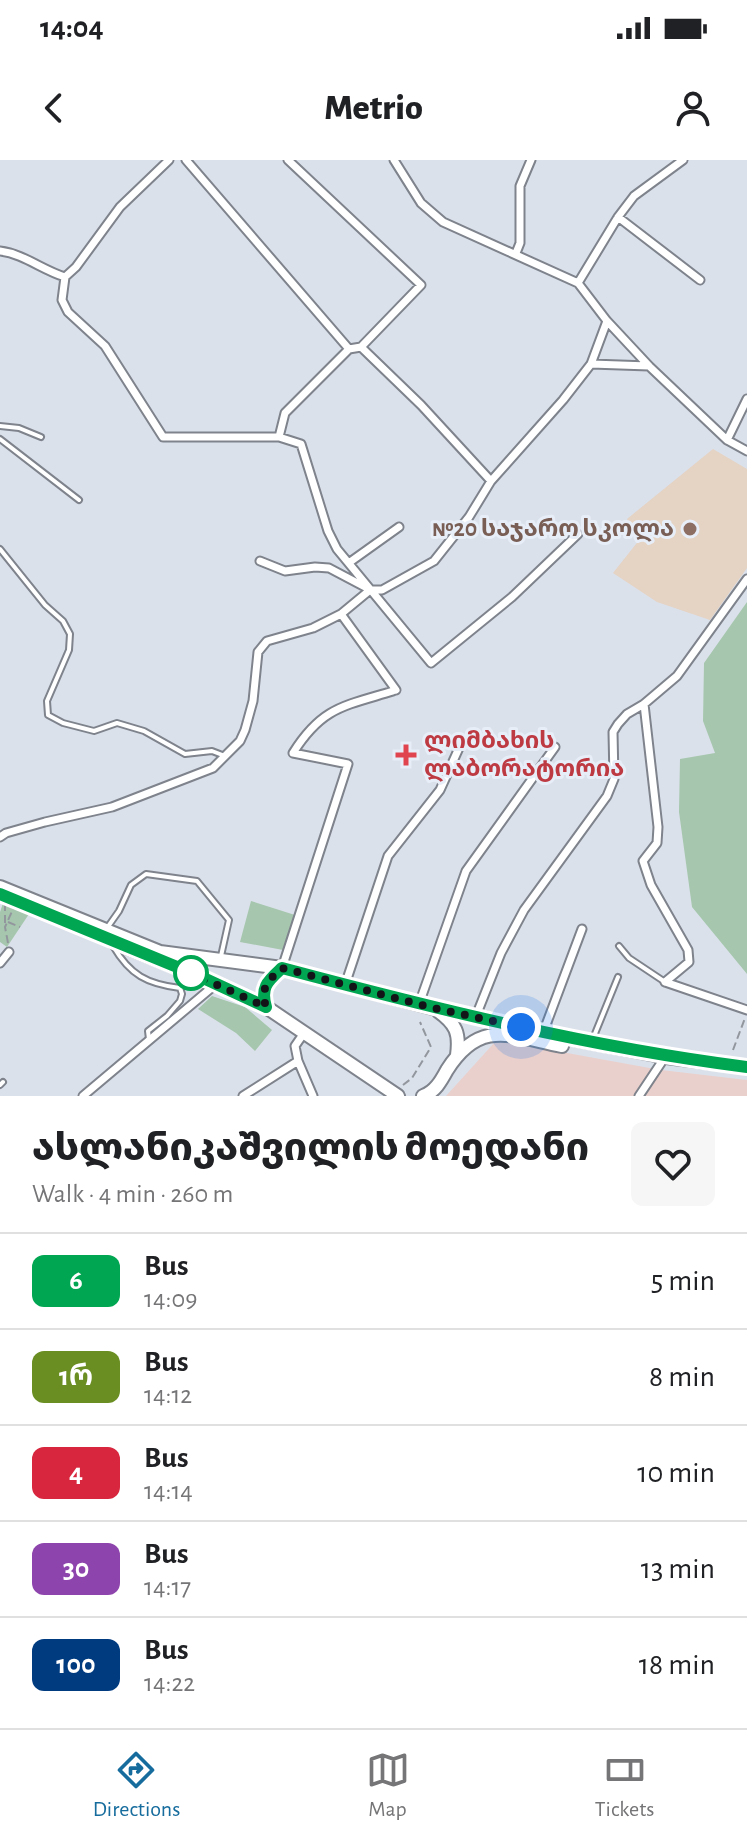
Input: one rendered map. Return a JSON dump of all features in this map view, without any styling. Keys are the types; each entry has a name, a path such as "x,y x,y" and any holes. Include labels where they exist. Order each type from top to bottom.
{"main road":[{"path":"0,887 108,935 151,958 216,983 266,1007 399,1092"},
{"path":"2,898 160,952 282,968 543,1033 747,1067"},
{"path":"266,1007 262,995 265,983 282,968"},
{"path":"433,1008 455,1026 459,1036 457,1055"},
{"path":"423,1096 437,1087 457,1055 479,1037 494,1033 747,1075"}],"street":[{"path":"169,160 120,207 76,267 65,277 62,300 68,312 105,346 163,437 279,437 301,444 328,531 337,549 431,663 512,597 578,534"},
{"path":"186,160 349,349"},
{"path":"279,437 285,413 349,349 361,347 421,285 288,160"},
{"path":"394,160 421,203 443,222 578,283 607,321 649,366 727,440 747,451"},
{"path":"516,253 520,243 520,186 531,160"},
{"path":"578,283 634,196 683,160"},
{"path":"618,217 700,280"},
{"path":"0,251 17,253 65,277"},
{"path":"260,561 285,571 329,568 370,590 382,590 434,561 469,517 491,481 591,364 607,321"},
{"path":"361,347 421,405 491,481"},
{"path":"591,364 649,366"},
{"path":"727,440 747,399"},
{"path":"350,562 399,527"},
{"path":"476,1016 501,953 524,910 607,796 614,779 613,732 627,714 677,676 747,579"},
{"path":"0,837 112,807 213,768 240,741 245,730 253,701 258,652 267,641 313,628 341,614 370,590"},
{"path":"282,968 348,764 293,753 309,729 335,708 394,690 341,614"},
{"path":"644,704 658,827 657,843 643,861 651,885 688,950 689,962 665,982"},
{"path":"419,1004 466,871 555,747"},
{"path":"345,985 388,856 440,790 459,748"},
{"path":"543,1033 582,929"},
{"path":"0,963 9,952"},
{"path":"665,982 747,1011"},
{"path":"83,1096 216,983"},
{"path":"304,1033 295,1046 313,1096"},
{"path":"243,1096 298,1061"},
{"path":"639,1096 661,1063"}],"lane":[{"path":"0,426 19,428 41,437"},
{"path":"0,439 79,500"},
{"path":"0,549 45,605 63,621 70,634 69,650 47,701 48,715 63,723 94,731 117,723 144,731 185,754 212,751 225,756"},
{"path":"199,976 180,988 155,985 131,971 108,935 131,885 146,874 197,881 229,920 220,959"},
{"path":"619,946 642,969 665,982"},
{"path":"591,1043 618,977"},
{"path":"149,1040 148,1031 180,1001 180,988"}],"path":[{"path":"2,898 9,952"},
{"path":"5,927 14,907"},
{"path":"7,922 20,927"},
{"path":"733,1050 747,1011"},
{"path":"399,1092 412,1078 431,1047 420,1022"}],"shaded area":[{"name":"№20 საჯარო სკოლა","path":"713,449 747,469 747,568 710,620 657,602 613,573 640,539 627,519"},
{"path":"506,1042 655,1069 636,1096 446,1096 494,1043"},
{"path":"661,1070 747,1080 747,1096 643,1096"}],"green space":[{"path":"747,602 747,974 692,907 679,812 680,759 715,753 703,721 704,663"},
{"path":"251,901 295,915 283,950 240,942"},
{"path":"3,903 29,914 7,947 0,942"},
{"path":"212,996 245,1007 272,1030 255,1051 236,1033 198,1009"}],"bus line":[{"name":"6","path":"0,894 266,1007 262,995 265,983 282,968 543,1033 666,1057 747,1067"}],"place":[{"name":"№20 საჯარო სკოლა","path":"690,529"},
{"name":"ლიმბახის ლაბორატორია","path":"406,755"}],"route":[{"path":"191,973 266,1007 262,995 265,983 282,968 433,1008 521,1027"}]}
